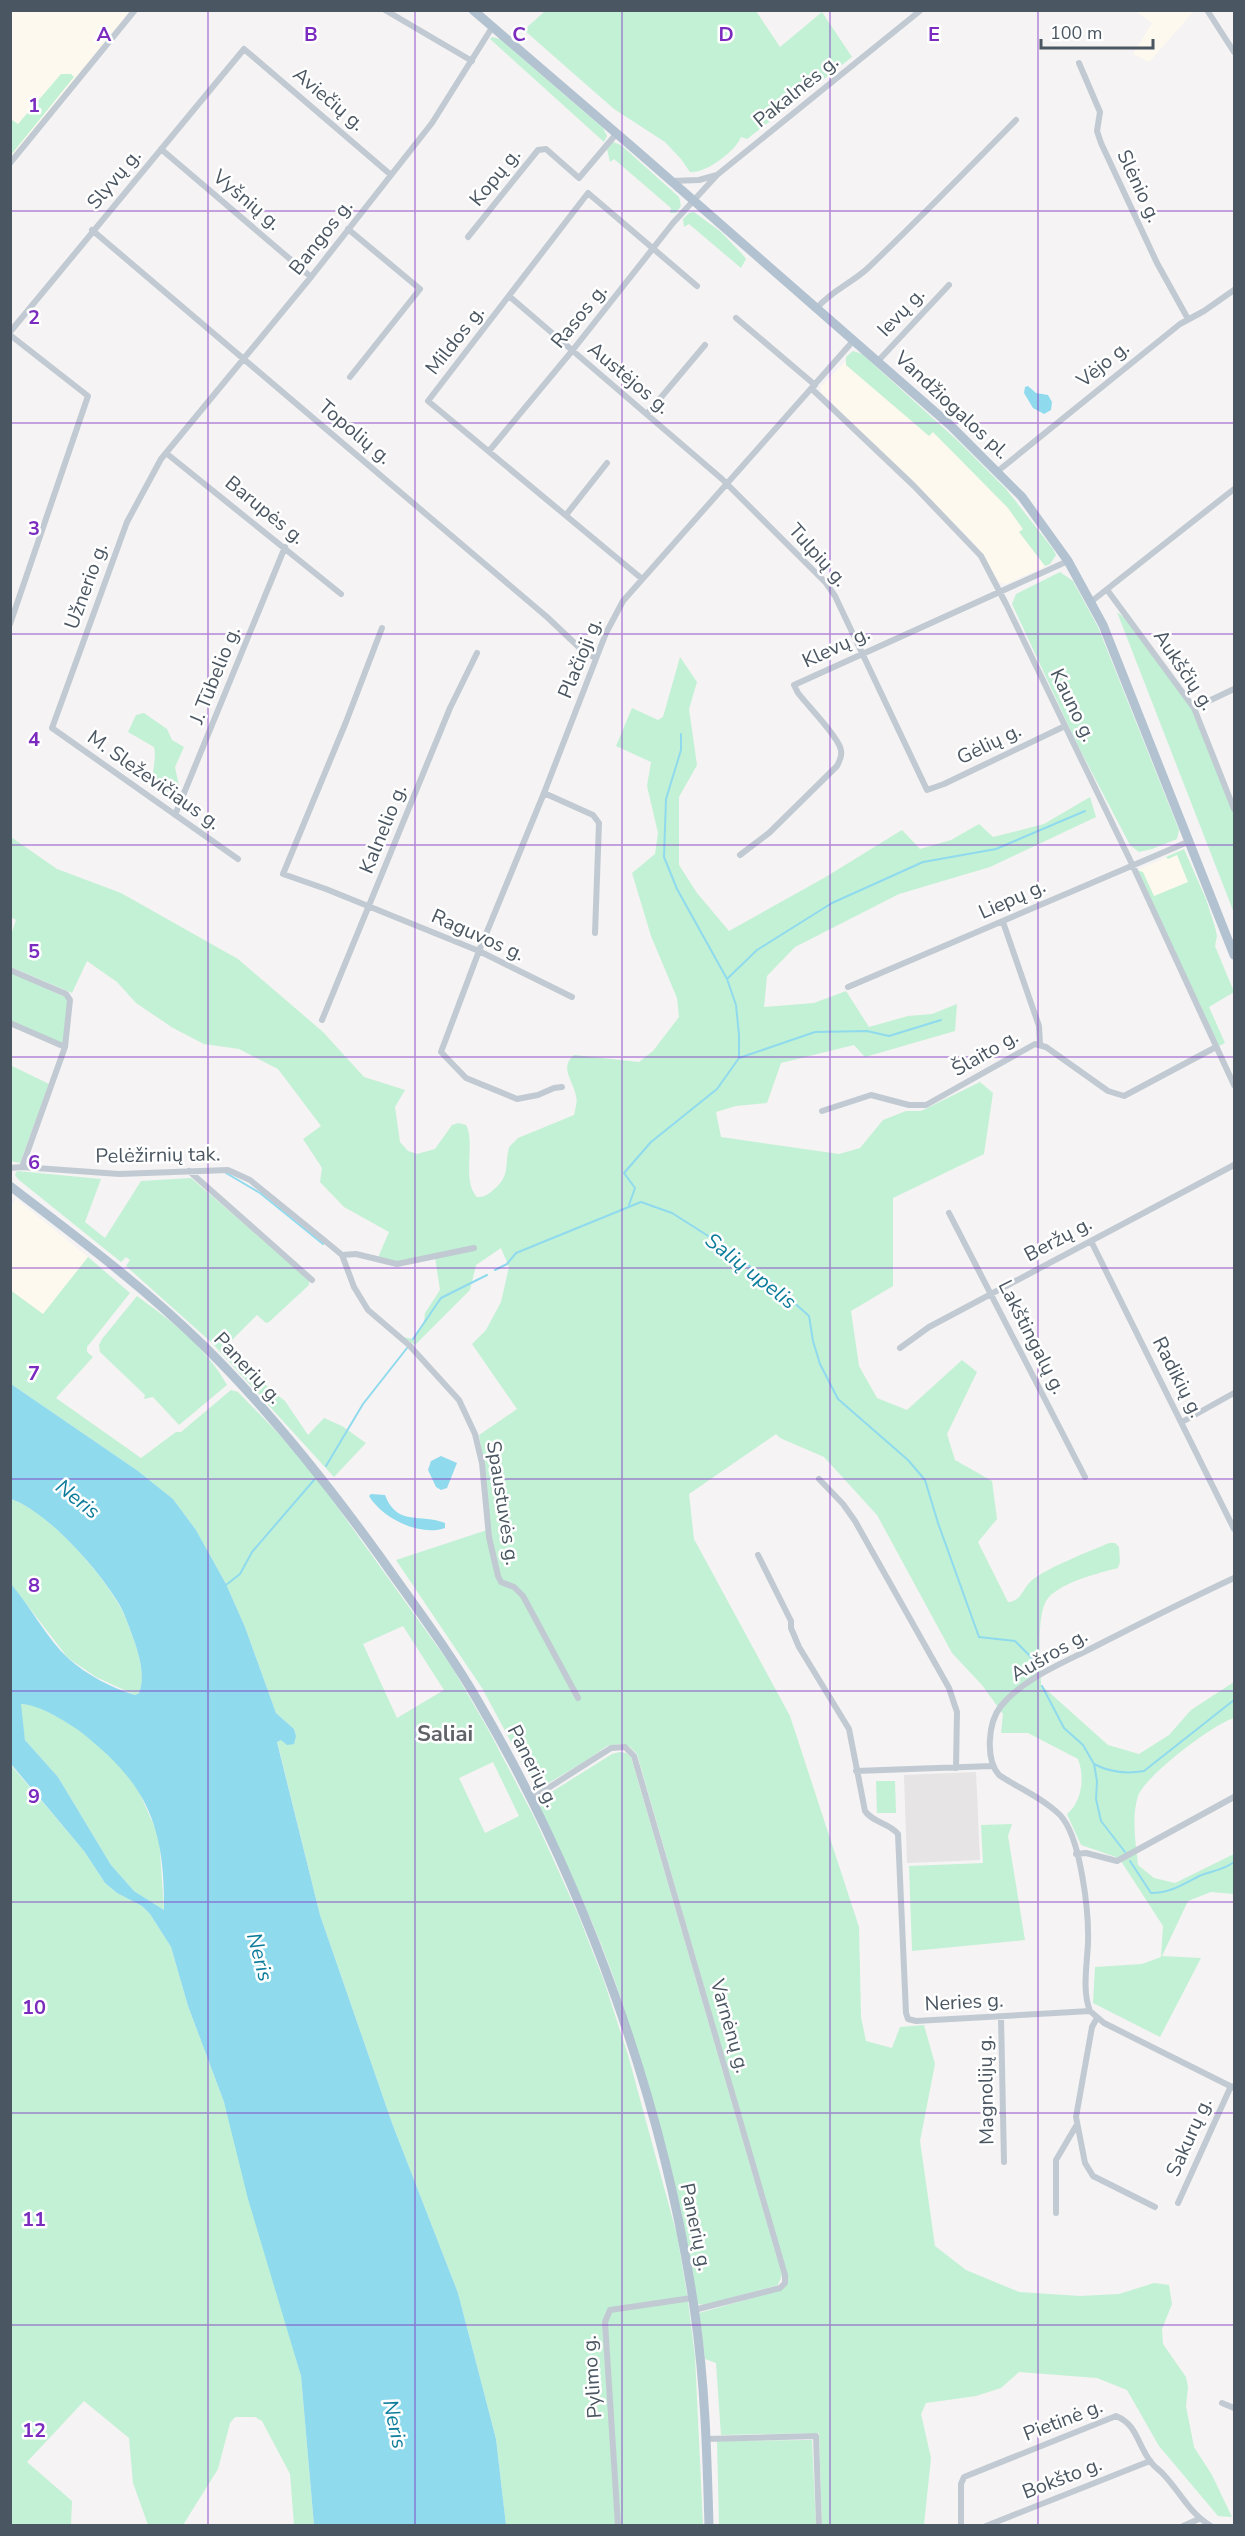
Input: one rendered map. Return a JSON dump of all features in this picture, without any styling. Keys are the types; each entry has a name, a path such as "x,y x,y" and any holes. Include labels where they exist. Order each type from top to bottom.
{"main road":[{"name":"Vandžiogalos pl.","path":"472,10 878,361 998,471 1040,519 1092,601 1117,657 1234,955"},
{"name":"Panerių g.","path":"10,1186 169,1313 206,1348 300,1451 446,1650 486,1715 531,1799 582,1910 607,1974 658,2140 692,2298 702,2365 709,2526"}],"street":[{"path":"10,163 135,10"},
{"path":"385,10 472,61"},
{"name":"Pakalnės g.","path":"694,201 717,175 921,10"},
{"path":"1206,10 1234,52"},
{"name":"Bangos g.","path":"161,459 311,277 432,123 493,26"},
{"name":"Slyvų g.","path":"10,333 92,230 244,49"},
{"name":"Aviečių g.","path":"244,49 392,175"},
{"name":"Slėnio g.","path":"1079,63 1100,112 1097,131 1101,143 1157,263 1188,319"},
{"path":"817,308 825,298 855,280 907,231 1016,120"},
{"name":"Kopų g.","path":"468,237 538,150 546,149 579,178 616,133"},
{"name":"Vyšnių g.","path":"161,149 311,277"},
{"path":"671,181 699,180 717,175"},
{"name":"Mildos g.","path":"641,578 428,401 588,193 697,286"},
{"name":"Rasos g.","path":"489,451 694,201"},
{"path":"348,229 420,289 350,377"},
{"name":"Topolių g.","path":"92,230 547,616 584,652 597,658"},
{"name":"Ievų g.","path":"878,361 949,285"},
{"name":"Vėjo g.","path":"998,471 1188,319 1234,290"},
{"name":"Austėjos g.","path":"509,296 727,485"},
{"path":"736,318 814,387"},
{"path":"10,333 88,396 10,624"},
{"name":"Plačioji g.","path":"562,1087 517,1099 466,1078 441,1052 479,951 618,609 641,578 727,485 854,340"},
{"path":"647,414 705,345"},
{"name":"Kauno g.","path":"814,387 966,538 981,556 1132,864 1234,1085"},
{"name":"Barupės g.","path":"166,453 341,594"},
{"name":"Užnerio g.","path":"52,728 127,522 161,459"},
{"path":"566,515 607,463"},
{"name":"Tulpių g.","path":"727,485 826,583 835,596 927,790"},
{"path":"1092,601 1108,591 1234,489"},
{"name":"J. Tūbelio g.","path":"176,815 285,547"},
{"name":"Klevų g.","path":"740,855 769,833 837,766 840,760 840,747 837,742 794,685 1068,561"},
{"name":"Aukščių g.","path":"1108,591 1194,708 1234,809"},
{"name":"Raguvos g.","path":"382,628 283,874 479,951 572,997"},
{"name":"Kalnelio g.","path":"322,1020 450,708 477,653"},
{"path":"1194,708 1234,689"},
{"name":"Gėlių g.","path":"927,790 945,784 1065,726"},
{"name":"M. Sleževičiaus g.","path":"52,728 238,859"},
{"path":"544,793 593,815 599,823 595,933"},
{"name":"Liepų g.","path":"848,987 1003,922 1132,864 1190,842"},
{"path":"1003,922 1039,1026 1040,1044"},
{"path":"10,970 66,994 70,1000 65,1047 22,1167"},
{"path":"10,1023 65,1047"},
{"name":"Šlaito g.","path":"822,1111 871,1095 909,1105 926,1105 1023,1048 1040,1044 1108,1091 1120,1096 1130,1095 1216,1047"},
{"name":"Beržų g.","path":"900,1347 929,1327 1234,1165"},
{"name":"Pelėžirnių tak.","path":"10,1168 100,1173 219,1168 239,1173 295,1215 342,1255 354,1287 368,1310 409,1345"},
{"path":"189,1171 312,1280"},
{"name":"Lakštingalų g.","path":"949,1213 992,1293 1084,1477"},
{"name":"Radikių g.","path":"1090,1241 1234,1529"},
{"path":"342,1255 356,1254 397,1264 474,1248"},
{"name":"Spaustuvės g.","path":"409,1345 459,1400 475,1434 482,1463 489,1537 498,1576 505,1585 514,1587 523,1596 578,1698"},
{"path":"1182,1422 1234,1394"},
{"path":"819,1479 843,1504 855,1521 949,1688 957,1712 956,1768"},
{"name":"Neries g.","path":"758,1555 790,1621 799,1647 849,1729 854,1744 856,1770 866,1814 895,1830 899,1836 907,2016 916,2021 1090,2011"},
{"name":"Aušros g.","path":"992,1766 993,1725 998,1710 1013,1694 1060,1664 1234,1578"},
{"name":"Varnėnų g.","path":"531,1799 611,1748 626,1748 634,1756 785,2275 784,2283 780,2288 694,2310"},
{"path":"856,1770 992,1766 999,1775 1040,1800 1062,1818 1071,1834 1076,1854 1087,1927 1087,1994 1090,2011 1096,2018 1233,2087"},
{"path":"1076,1854 1086,1853 1113,1861 1131,1855 1234,1797"},
{"name":"Magnolijų g.","path":"1001,2017 1004,2162"},
{"path":"1096,2018 1092,2027 1077,2101 1077,2126 1085,2163 1093,2176 1155,2207"},
{"name":"Sakurų g.","path":"1178,2203 1233,2087"},
{"path":"1056,2213 1056,2160 1077,2126"},
{"name":"Pylimo g.","path":"618,2526 605,2322 610,2310 692,2298"},
{"path":"1222,2403 1234,2408"},
{"name":"Pietinė g.","path":"961,2526 961,2484 964,2477 1116,2416 1126,2420 1134,2429 1150,2461 1165,2475 1199,2519 1211,2526"},
{"path":"706,2439 816,2436 819,2526"},
{"name":"Bokšto g.","path":"986,2526 1150,2461"},
{"path":"1183,2526 1199,2519"}],"shaded area":[{"path":"11,11 135,11 11,163"},
{"path":"1135,11 1194,11 1149,62 1133,54 1152,23"},
{"path":"845,362 929,435 933,432 1008,508 1023,530 1020,533 1045,566 1006,584 999,582 976,545 821,392 821,386"},
{"path":"1184,849 1206,899 1167,926 1134,872"},
{"path":"16,1199 88,1257 43,1314 11,1290 10,1207"},
{"path":"976,1772 980,1860 907,1863 904,1775"}],"green space":[{"path":"545,11 756,11 780,47 822,12 852,57 747,139 741,137 733,149 719,160 704,169 690,172 665,142 614,109 524,30"},
{"path":"492,37 500,39 603,128 607,136 604,142 490,39"},
{"path":"61,74 71,74 74,77 11,155 11,119 18,124"},
{"path":"613,142 621,145 679,197 681,206 676,213 670,213 671,208 614,159 610,162 607,149"},
{"path":"694,212 721,232 743,255 746,259 741,268 689,224 684,227 683,219 689,213"},
{"path":"853,351 862,354 958,441 1006,489 1053,549 1056,555 1050,564 1045,566 1019,532 1023,529 1008,508 933,432 929,436 846,365 846,357"},
{"path":"1060,572 1073,581 1098,627 1179,830 1177,839 1152,849 1139,852 1130,845 1077,744 1012,604 1016,594"},
{"path":"1117,612 1136,627 1194,708 1234,809 1234,913"},
{"path":"680,657 697,682 689,709 697,765 679,797 679,865 697,893 729,931 824,878 902,830 920,849 951,840 979,824 993,837 1044,824 1090,797 1096,817 990,867 899,894 795,947 767,976 764,1007 814,1003 846,991 869,1027 908,1016 932,1014 957,1004 955,1031 865,1057 854,1045 781,1063 767,1103 736,1106 716,1112 721,1137 839,1154 860,1148 883,1120 906,1111 921,1111 980,1082 993,1093 984,1154 893,1198 893,1286 851,1311 859,1366 877,1398 907,1410 962,1360 977,1372 947,1434 955,1460 992,1481 997,1519 978,1542 1008,1602 1016,1600 1031,1581 1058,1565 1109,1543 1115,1543 1119,1547 1118,1568 1091,1575 1063,1587 1049,1597 1040,1626 1041,1685 1108,1745 1139,1754 1169,1735 1191,1710 1234,1682 1234,1718 1196,1740 1166,1764 1143,1787 1136,1805 1135,1831 1138,1865 1154,1878 1175,1883 1234,1854 1234,1894 1211,1892 1188,1901 1162,1956 1201,1958 1160,2037 1093,2003 1095,1967 1142,1964 1161,1957 1163,1926 1119,1858 1081,1845 1067,1814 1076,1803 1081,1789 1078,1759 1028,1733 1001,1733 1003,1714 982,1685 952,1653 877,1515 824,1457 780,1438 776,1434 689,1494 694,1539 790,1716 859,1927 861,2017 866,2041 892,2048 900,2027 924,2025 935,2064 920,2141 935,2246 966,2270 1019,2292 1080,2296 1119,2294 1154,2283 1169,2285 1172,2304 1162,2329 1163,2344 1186,2377 1188,2387 1186,2406 1194,2447 1212,2475 1232,2517 1218,2516 1159,2446 1127,2390 1097,2378 1019,2372 1001,2388 976,2396 926,2403 921,2414 931,2458 924,2525 822,2525 819,2433 721,2435 716,2363 705,2359 699,2313 781,2290 787,2276 637,1754 630,1747 621,1744 607,1746 537,1790 482,1688 396,1560 487,1530 482,1483 487,1480 479,1435 517,1409 472,1344 486,1330 501,1302 509,1267 501,1248 476,1265 470,1290 415,1345 403,1337 413,1339 424,1323 425,1313 440,1290 435,1257 397,1264 377,1260 389,1232 344,1207 320,1182 322,1168 303,1139 321,1126 278,1069 239,1049 204,1044 173,1028 136,1003 117,982 87,961 72,993 11,967 11,935 16,920 11,917 11,837 57,869 121,893 238,959 323,1032 364,1077 405,1090 395,1107 400,1142 408,1151 417,1154 435,1149 452,1125 458,1123 466,1125 470,1141 469,1171 472,1190 477,1197 486,1195 502,1181 506,1172 509,1147 518,1138 574,1115 577,1098 567,1069 574,1055 639,1062 653,1051 679,1017 677,998 651,936 632,873 655,854 658,833 647,786 651,762 616,746 632,708 658,720 663,717"},
{"path":"144,713 167,729 172,740 184,747 175,767 179,786 175,791 157,789 153,778 154,747 128,732 136,715"},
{"path":"1184,849 1206,899 1217,936 1215,946 1234,992 1209,1007 1225,1043 1219,1046 1137,870 1143,872 1154,896 1188,882 1177,855 1168,859 1166,857"},
{"path":"11,972 67,998 69,1001 64,1042 61,1043 11,1021"},
{"path":"10,1065 49,1084 20,1163 11,1161"},
{"path":"17,1171 101,1179 85,1222 105,1238 141,1181 191,1178 309,1280 309,1285 269,1322 266,1323 257,1315 226,1346 285,1401 308,1435 324,1418 342,1426 366,1443 334,1477 212,1343 126,1266 130,1260 126,1257 121,1262 19,1180 15,1175"},
{"path":"88,1257 130,1293 87,1347 87,1352 93,1357 56,1398 141,1458 176,1432 181,1432 231,1390 238,1392 315,1476 452,1667 489,1731 534,1817 578,1914 604,1981 628,2055 677,2235 695,2356 703,2525 506,2525 496,2439 458,2293 392,2123 320,1915 277,1741 296,1736 294,1729 276,1713 245,1627 226,1584 196,1530 173,1499 138,1471 11,1384 10,1290 43,1314","holes":["403,1626 444,1690 397,1718 363,1644","493,1762 519,1816 485,1833 459,1778"]},
{"path":"137,1296 175,1325 198,1347 227,1385 179,1425 153,1397 144,1399 145,1395 100,1352 99,1345 102,1339"},
{"path":"11,1499 41,1516 56,1529 86,1560 110,1591 124,1614 137,1649 142,1675 139,1693 135,1695 96,1677 68,1658 11,1584"},
{"path":"20,1704 34,1705 66,1721 106,1751 136,1785 159,1837 164,1910 134,1891 111,1865 58,1777 25,1740"},
{"path":"620,1752 631,1757 782,2275 778,2285 705,2305 697,2304 652,2108 619,1993 592,1922 540,1808 542,1798 612,1754"},
{"path":"10,1764 84,1851 105,1883 117,1893 142,1906 150,1914 171,1947 188,2006 224,2102 301,2376 314,2525 294,2525 290,2474 262,2421 255,2417 235,2417 230,2423 218,2469 183,2525 148,2525 133,2483 129,2438 84,2401 27,2462 72,2501 71,2525 11,2525"},
{"path":"876,1781 895,1781 896,1813 877,1813"},
{"path":"1012,1824 1008,1836 1025,1940 912,1951 909,1866 983,1863 981,1825"},
{"path":"812,2440 816,2525 719,2525 717,2441"}],"water":[{"path":"1028,386 1036,393 1048,395 1052,402 1051,410 1044,414 1033,408 1024,393 1025,387"},
{"name":"Neris","path":"11,1384 138,1471 173,1499 196,1530 226,1584 245,1627 276,1713 294,1729 296,1736 294,1744 287,1745 281,1740 277,1742 320,1915 392,2123 458,2293 496,2439 506,2525 314,2525 301,2376 248,2199 224,2102 188,2006 171,1947 150,1914 142,1906 117,1893 105,1883 84,1851 11,1764 11,1584 53,1642 69,1659 100,1680 135,1695 139,1693 142,1681 137,1649 119,1604 86,1559 41,1516 11,1499","holes":["21,1704 50,1713 78,1730 101,1749 135,1787 147,1807 161,1853 164,1910 134,1891 111,1865 58,1777 25,1740"]},
{"path":"441,1456 457,1463 447,1488 441,1490 436,1487 428,1470 431,1461"},
{"path":"371,1494 385,1495 390,1505 403,1515 436,1520 445,1523 445,1528 424,1530 403,1524 383,1512 369,1496"}],"waterway":[{"path":"629,1205 635,1188 624,1173 651,1142 717,1089 739,1058 736,1005 727,979 677,889 664,857 666,799 681,750 681,734"},
{"path":"727,979 757,950 832,903 923,862 996,849 1085,811"},
{"path":"739,1058 815,1032 867,1031 889,1036 941,1020"},
{"path":"226,1173 260,1193 323,1244"},
{"name":"Salių upelis","path":"495,1270 507,1264 516,1253 641,1202 672,1213 713,1239 772,1283 809,1316 820,1364 838,1399 908,1460 925,1480 979,1637 1015,1641 1033,1659"},
{"name":"Salių upelis","path":"413,1339 441,1298 487,1275"},
{"name":"Salių upelis","path":"326,1466 363,1404 407,1348"},
{"name":"Salių upelis","path":"226,1585 240,1574 252,1552 314,1480"},
{"name":"Salių upelis","path":"1042,1686 1064,1728 1083,1745 1094,1764 1097,1781 1096,1799 1101,1821 1125,1852"},
{"path":"1094,1764 1118,1772 1144,1771 1234,1700"},
{"name":"Salių upelis","path":"1130,1861 1151,1893 1176,1888 1234,1862"}],"district":[{"name":"Saliai","path":"445,1734"}]}
